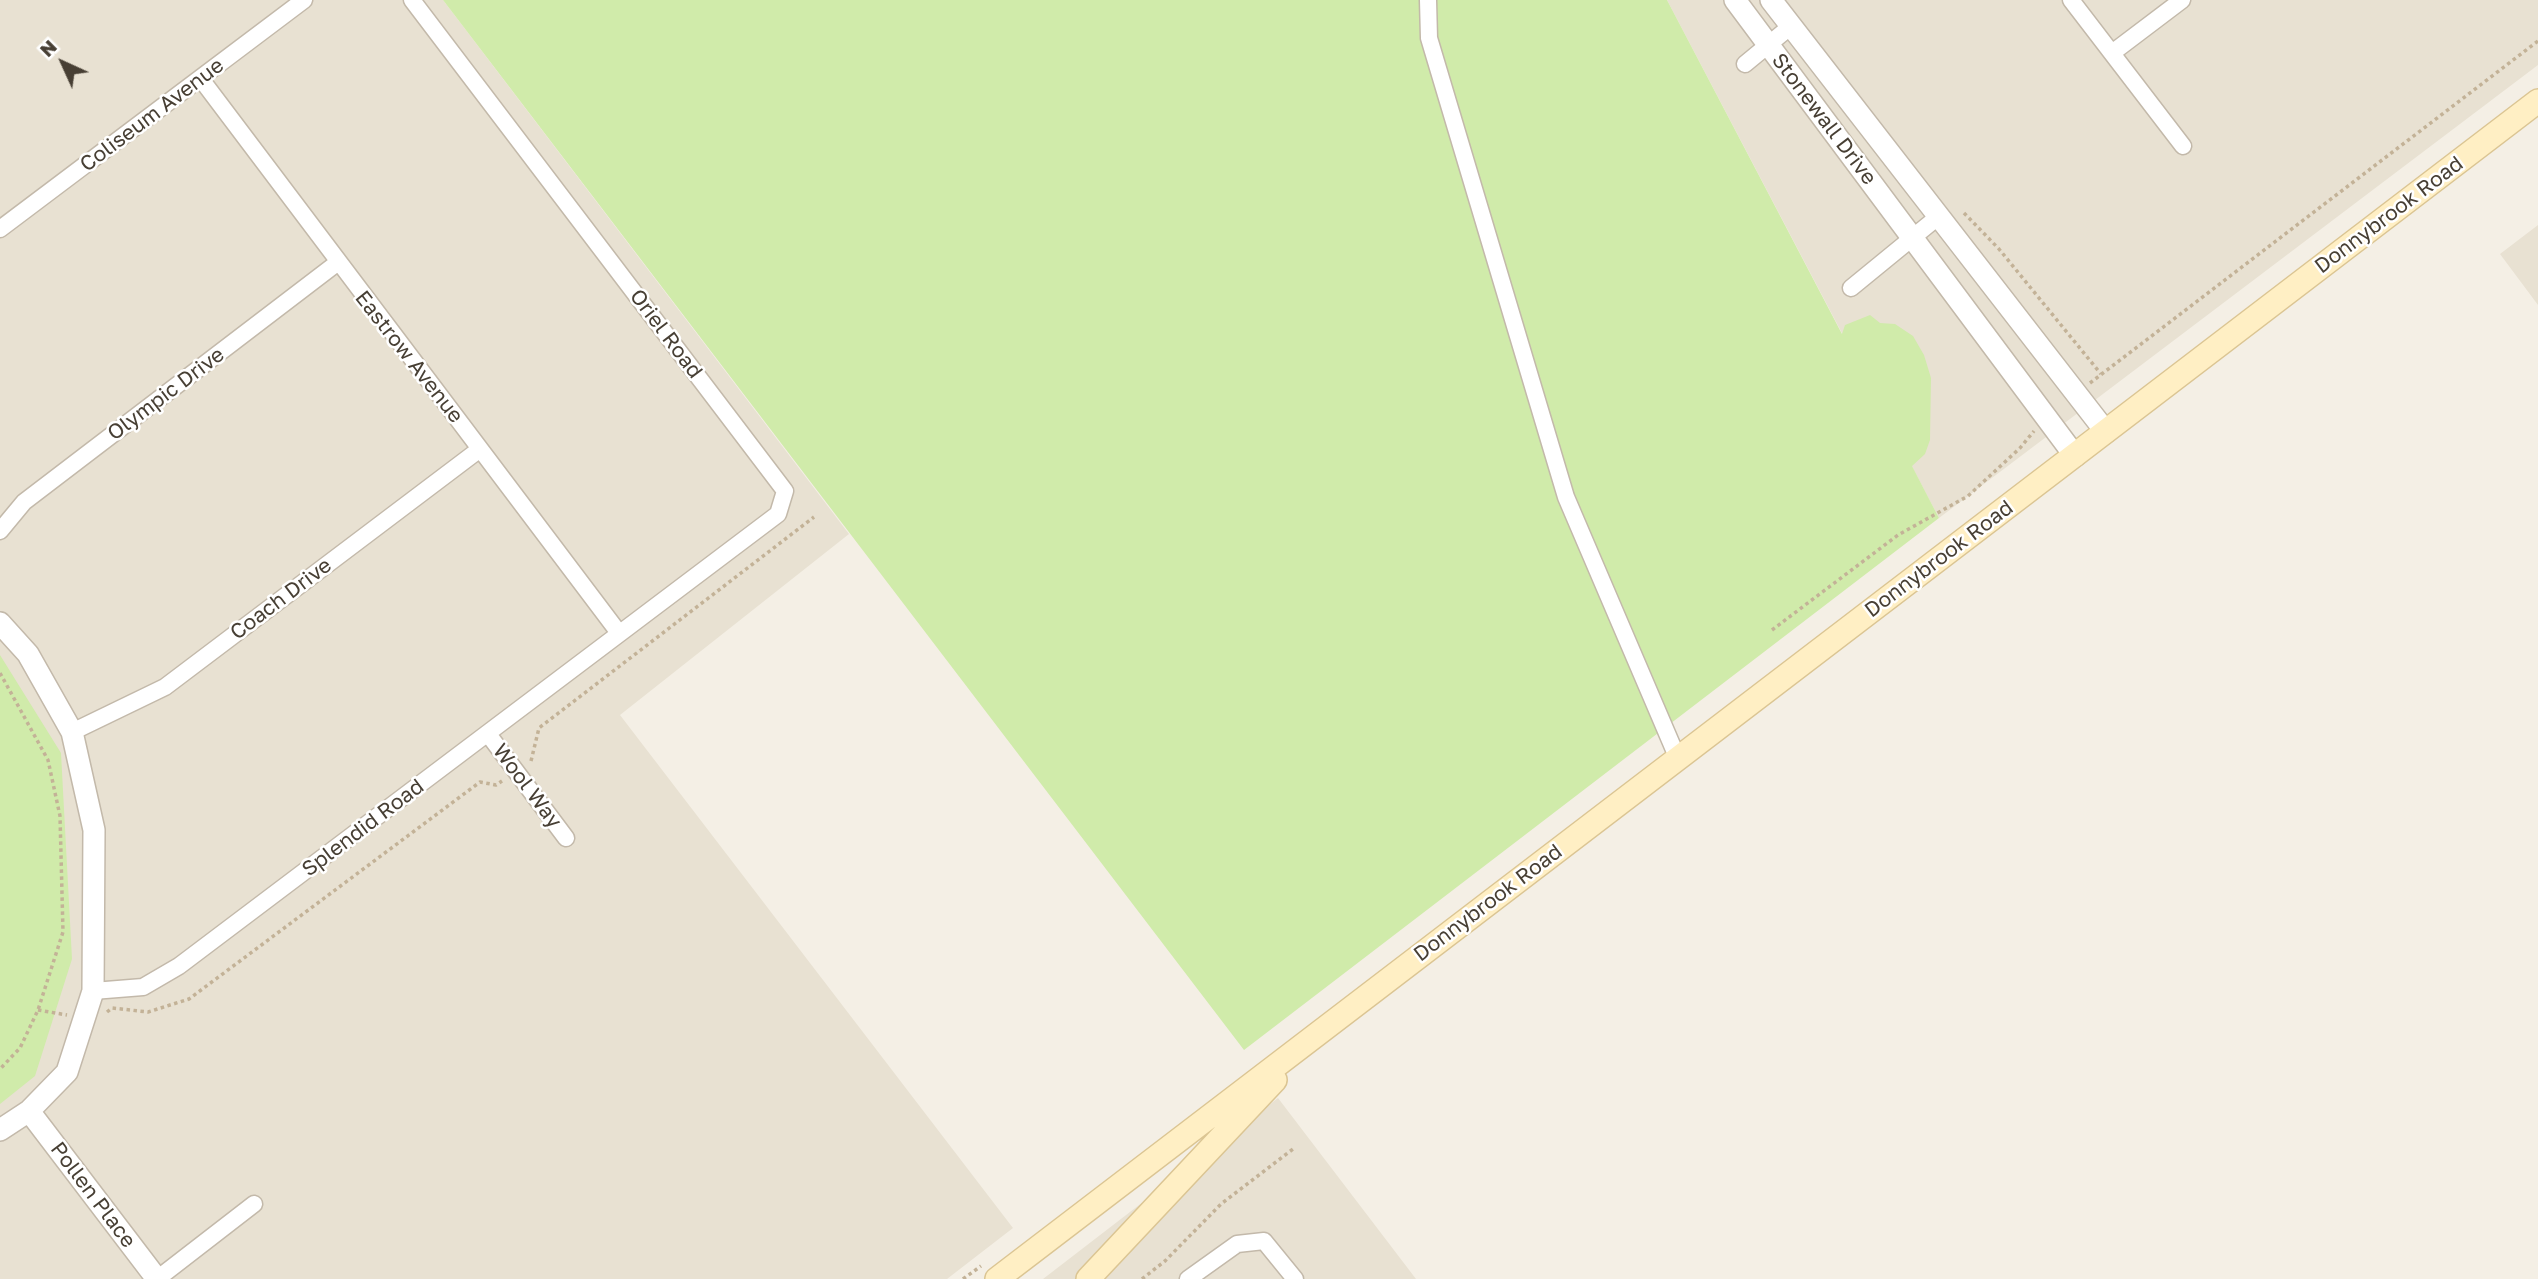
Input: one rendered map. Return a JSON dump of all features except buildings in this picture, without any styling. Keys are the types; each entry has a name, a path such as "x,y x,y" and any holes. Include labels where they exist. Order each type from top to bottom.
{"main road":[{"name":"Donnybrook Road","path":"998,1279 2538,101"},
{"name":"Donnybrook Road","path":"1088,1279 1246,1109 1339,1016"}],"street":[{"name":"Coliseum Avenue","path":"0,229 304,0"},
{"name":"Oriel Road","path":"412,0 785,491 778,514 619,634"},
{"path":"1428,0 1429,38 1566,497 1678,759"},
{"name":"Stonewall Drive","path":"1735,0 2075,456"},
{"name":"Stonewall Drive","path":"1771,0 1947,211 2106,432"},
{"path":"2071,0 2183,146"},
{"path":"2112,53 2182,0"},
{"path":"1745,65 1791,26"},
{"name":"Eastrow Avenue","path":"201,79 619,634"},
{"path":"1851,288 1947,211"},
{"name":"Olympic Drive","path":"0,531 24,502 337,263"},
{"name":"Coach Drive","path":"72,732 165,687 480,449"},
{"path":"0,623 28,654 72,732 94,830 93,991 85,1017 67,1072 29,1111 0,1130"},
{"name":"Splendid Road","path":"93,991 143,987 179,966 619,634"},
{"name":"Wool Way","path":"488,734 566,838"},
{"name":"Pollen Place","path":"29,1111 157,1279"},
{"path":"157,1279 254,1204"},
{"path":"1188,1279 1237,1244 1264,1241 1295,1279"}],"path":[{"path":"2076,393 2538,41"},
{"path":"1947,211 1999,249 2101,374"},
{"path":"1772,629 1898,535 1968,496 2020,448 2046,417"},
{"path":"38,1010 99,1019 113,1008 148,1012 189,999 480,782 496,785 531,761 539,728 814,517"},
{"path":"0,673 48,760 60,816 63,932 38,1010 20,1048 0,1069"},
{"path":"1142,1279 1165,1261 1220,1204 1293,1149"}],"shaded area":[{"path":"0,0 443,0 849,534 620,715 1013,1228 947,1279 0,1279"},
{"path":"1667,0 2538,0 2538,65 1939,518"},
{"path":"2538,225 2538,305 2500,254"},
{"path":"1278,1098 1416,1279 1043,1279"}],"green space":[{"path":"443,0 1667,0 1842,334 1845,325 1870,315 1880,323 1895,324 1913,336 1924,355 1931,378 1930,440 1925,454 1912,466 1939,518 1244,1050"},
{"path":"0,655 61,753 72,959 35,1076 0,1104"}]}
